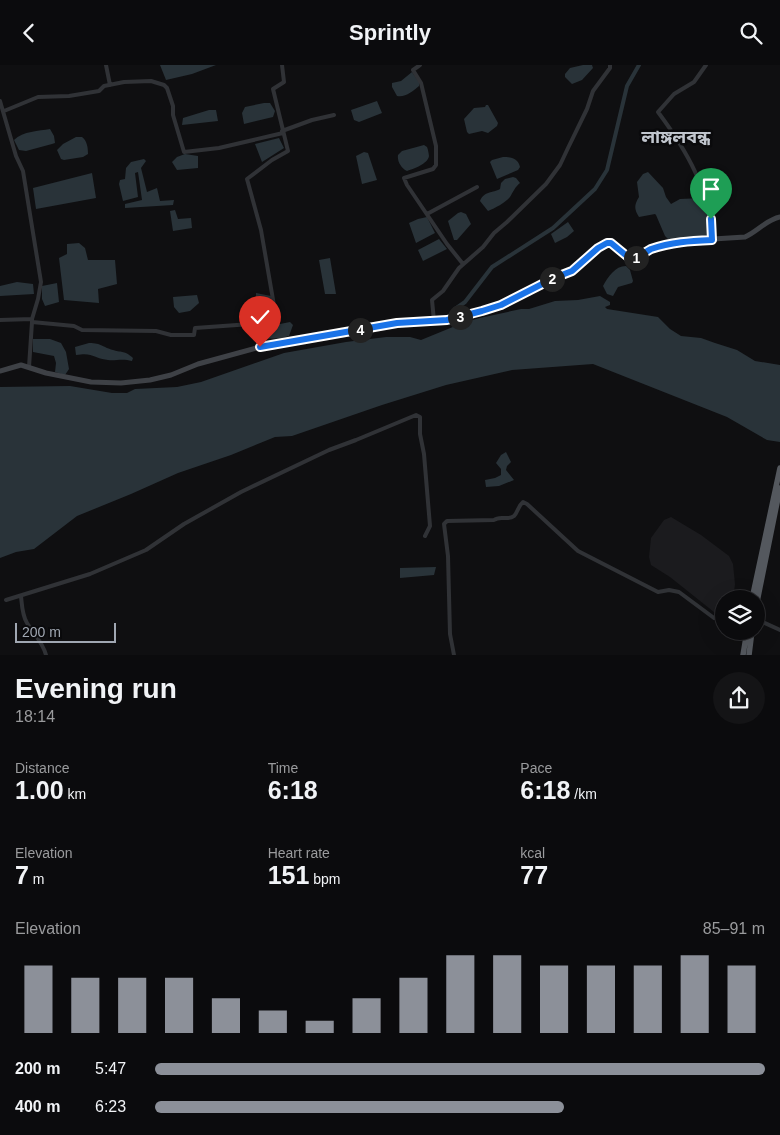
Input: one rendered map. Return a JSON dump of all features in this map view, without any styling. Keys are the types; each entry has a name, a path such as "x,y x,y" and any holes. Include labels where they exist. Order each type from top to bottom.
{"highway":[{"path":"754,590 780,468"},
{"path":"759,590 780,488"},
{"path":"743,655 746,640"},
{"path":"749,655 751,640"}],"main road":[{"path":"0,371 21,365 53,375 91,383 121,383 171,375 198,364 260,347 378,328 397,323 447,320 501,305 572,271 598,248 607,243 611,243 628,257 634,259 663,245 681,241 746,237 770,219 780,217"}],"street":[{"path":"106,65 110,85"},
{"path":"0,320 32,320 74,326 82,330 156,331 171,335 194,335 195,328 251,324 276,317 261,230 249,192 247,179 272,160 288,151 273,89 284,83 282,65"},
{"path":"420,65 413,71 421,83 436,146 436,165 432,169 404,178 447,244 463,264"},
{"path":"434,321 432,300 443,291 463,264 546,184 560,165 587,109 593,91 610,68 610,65"},
{"path":"706,65 694,82 674,94 658,112 676,137 695,170 711,219 712,240"},
{"path":"4,111 26,103 33,98 69,96 99,91 104,86 124,82 151,81 164,85 167,88 174,107 173,115 184,152 219,148 282,132 312,120 334,115"},
{"path":"0,101 16,156 23,171 41,282 32,320 30,367"},
{"path":"427,214 477,187"},
{"path":"6,600 90,574 146,550 184,523 241,492 329,450 416,415 420,417 420,434 430,526 425,536"},
{"path":"454,655 450,634 448,556 444,524 448,521 509,518 515,516 520,504 523,502 578,551 658,593 669,590 679,591 714,618"},
{"path":"21,596 26,622 44,648 46,655"},
{"path":"765,623 780,630"}],"shaded area":[{"path":"160,65 216,65 192,74 166,80"},
{"path":"592,65 593,68 582,80 572,84 565,77 565,74 570,68"},
{"path":"412,72 419,82 419,86 406,95 397,96 392,83 401,81"},
{"path":"377,101 382,113 359,122 354,120 351,110"},
{"path":"270,103 275,111 273,117 244,124 242,113 245,107"},
{"path":"488,105 498,123 497,126 488,133 482,131 469,134 464,119 474,108 485,107"},
{"path":"209,110 216,110 218,121 182,125 183,118"},
{"path":"50,129 55,143 52,144 26,151 19,150 14,140 26,133"},
{"path":"76,137 82,137 85,140 88,154 83,157 61,159 57,150 63,144"},
{"path":"279,138 284,148 262,162 255,144"},
{"path":"424,145 427,147 428,159 420,166 407,171 403,168 399,162 398,155 402,151"},
{"path":"364,152 368,153 377,180 362,184 356,156"},
{"path":"185,154 198,156 198,168 177,170 172,162 177,157"},
{"path":"503,157 514,159 520,167 518,170 497,179 490,162"},
{"path":"144,159 146,161 141,168 147,192 157,188 160,201 174,200 173,205 125,208 125,204 142,200 138,172 135,173 138,197 123,201 119,184 120,180 125,179 126,168 131,162"},
{"path":"648,172 663,188 671,204 680,199 703,198 709,218 709,238 669,240 665,236 655,214 639,217 635,207 639,197 637,182 643,174"},
{"path":"92,173 96,198 36,209 33,188"},
{"path":"513,177 520,183 510,197 488,211 480,201 482,198 486,194 500,189 501,183 505,179"},
{"path":"175,210 178,219 191,218 192,228 173,231 170,211"},
{"path":"461,212 466,214 471,224 457,240 454,240 448,221"},
{"path":"427,217 435,233 416,243 409,223"},
{"path":"568,222 574,231 555,243 551,234"},
{"path":"439,239 447,249 423,261 418,250"},
{"path":"79,243 85,248 88,260 115,260 117,284 98,289 99,303 64,300 59,258 67,254 67,244"},
{"path":"330,258 336,294 325,294 319,260"},
{"path":"626,266 630,270 632,283 618,287 613,296 607,294 603,286 607,279 615,270"},
{"path":"17,282 33,284 34,294 0,296 0,286"},
{"path":"57,283 59,302 45,306 42,299 42,286"},
{"path":"256,293 271,296 272,317 260,318 258,314 252,314 256,307"},
{"path":"197,295 199,303 190,311 179,313 174,307 173,297"},
{"path":"600,296 610,302 610,305 605,307 607,309 658,317 670,329 681,336 701,338 737,350 755,361 780,365 780,442 767,440 727,417 593,364 512,370 446,385 292,436 275,437 231,455 178,473 77,516 34,549 16,552 0,558 0,387 70,386 112,393 127,393 135,389 177,387 201,382 284,353 386,337 410,337 421,340 480,318 529,309 555,301 578,300"},
{"path":"274,321 275,325 290,322 293,325 289,336 265,339 263,324"},
{"path":"33,339 50,339 61,343 66,352 69,369 65,375 55,372 56,363 54,356 33,352"},
{"path":"89,343 125,353 133,358 132,361 108,360 86,354 76,355 75,347"},
{"path":"506,452 511,462 506,470 514,480 499,486 486,487 485,480 501,475 501,469 496,463 501,455"},
{"path":"671,517 701,535 729,556 733,564 734,590 715,590 715,613 670,577 651,565 649,557 651,538 664,520"},
{"path":"436,567 434,575 400,578 400,568"}],"waterway":[{"path":"460,328 453,313 455,309 465,302 492,267 553,228 595,189 607,170 627,86 639,65"}],"district":[{"name":"লাঙ্গলবন্ধ","path":"676,137"}],"route":[{"path":"260,347 378,328 397,323 447,320 460,317 501,305 572,271 598,248 607,243 611,243 628,257 634,259 663,245 681,241 712,240 711,219"}]}
